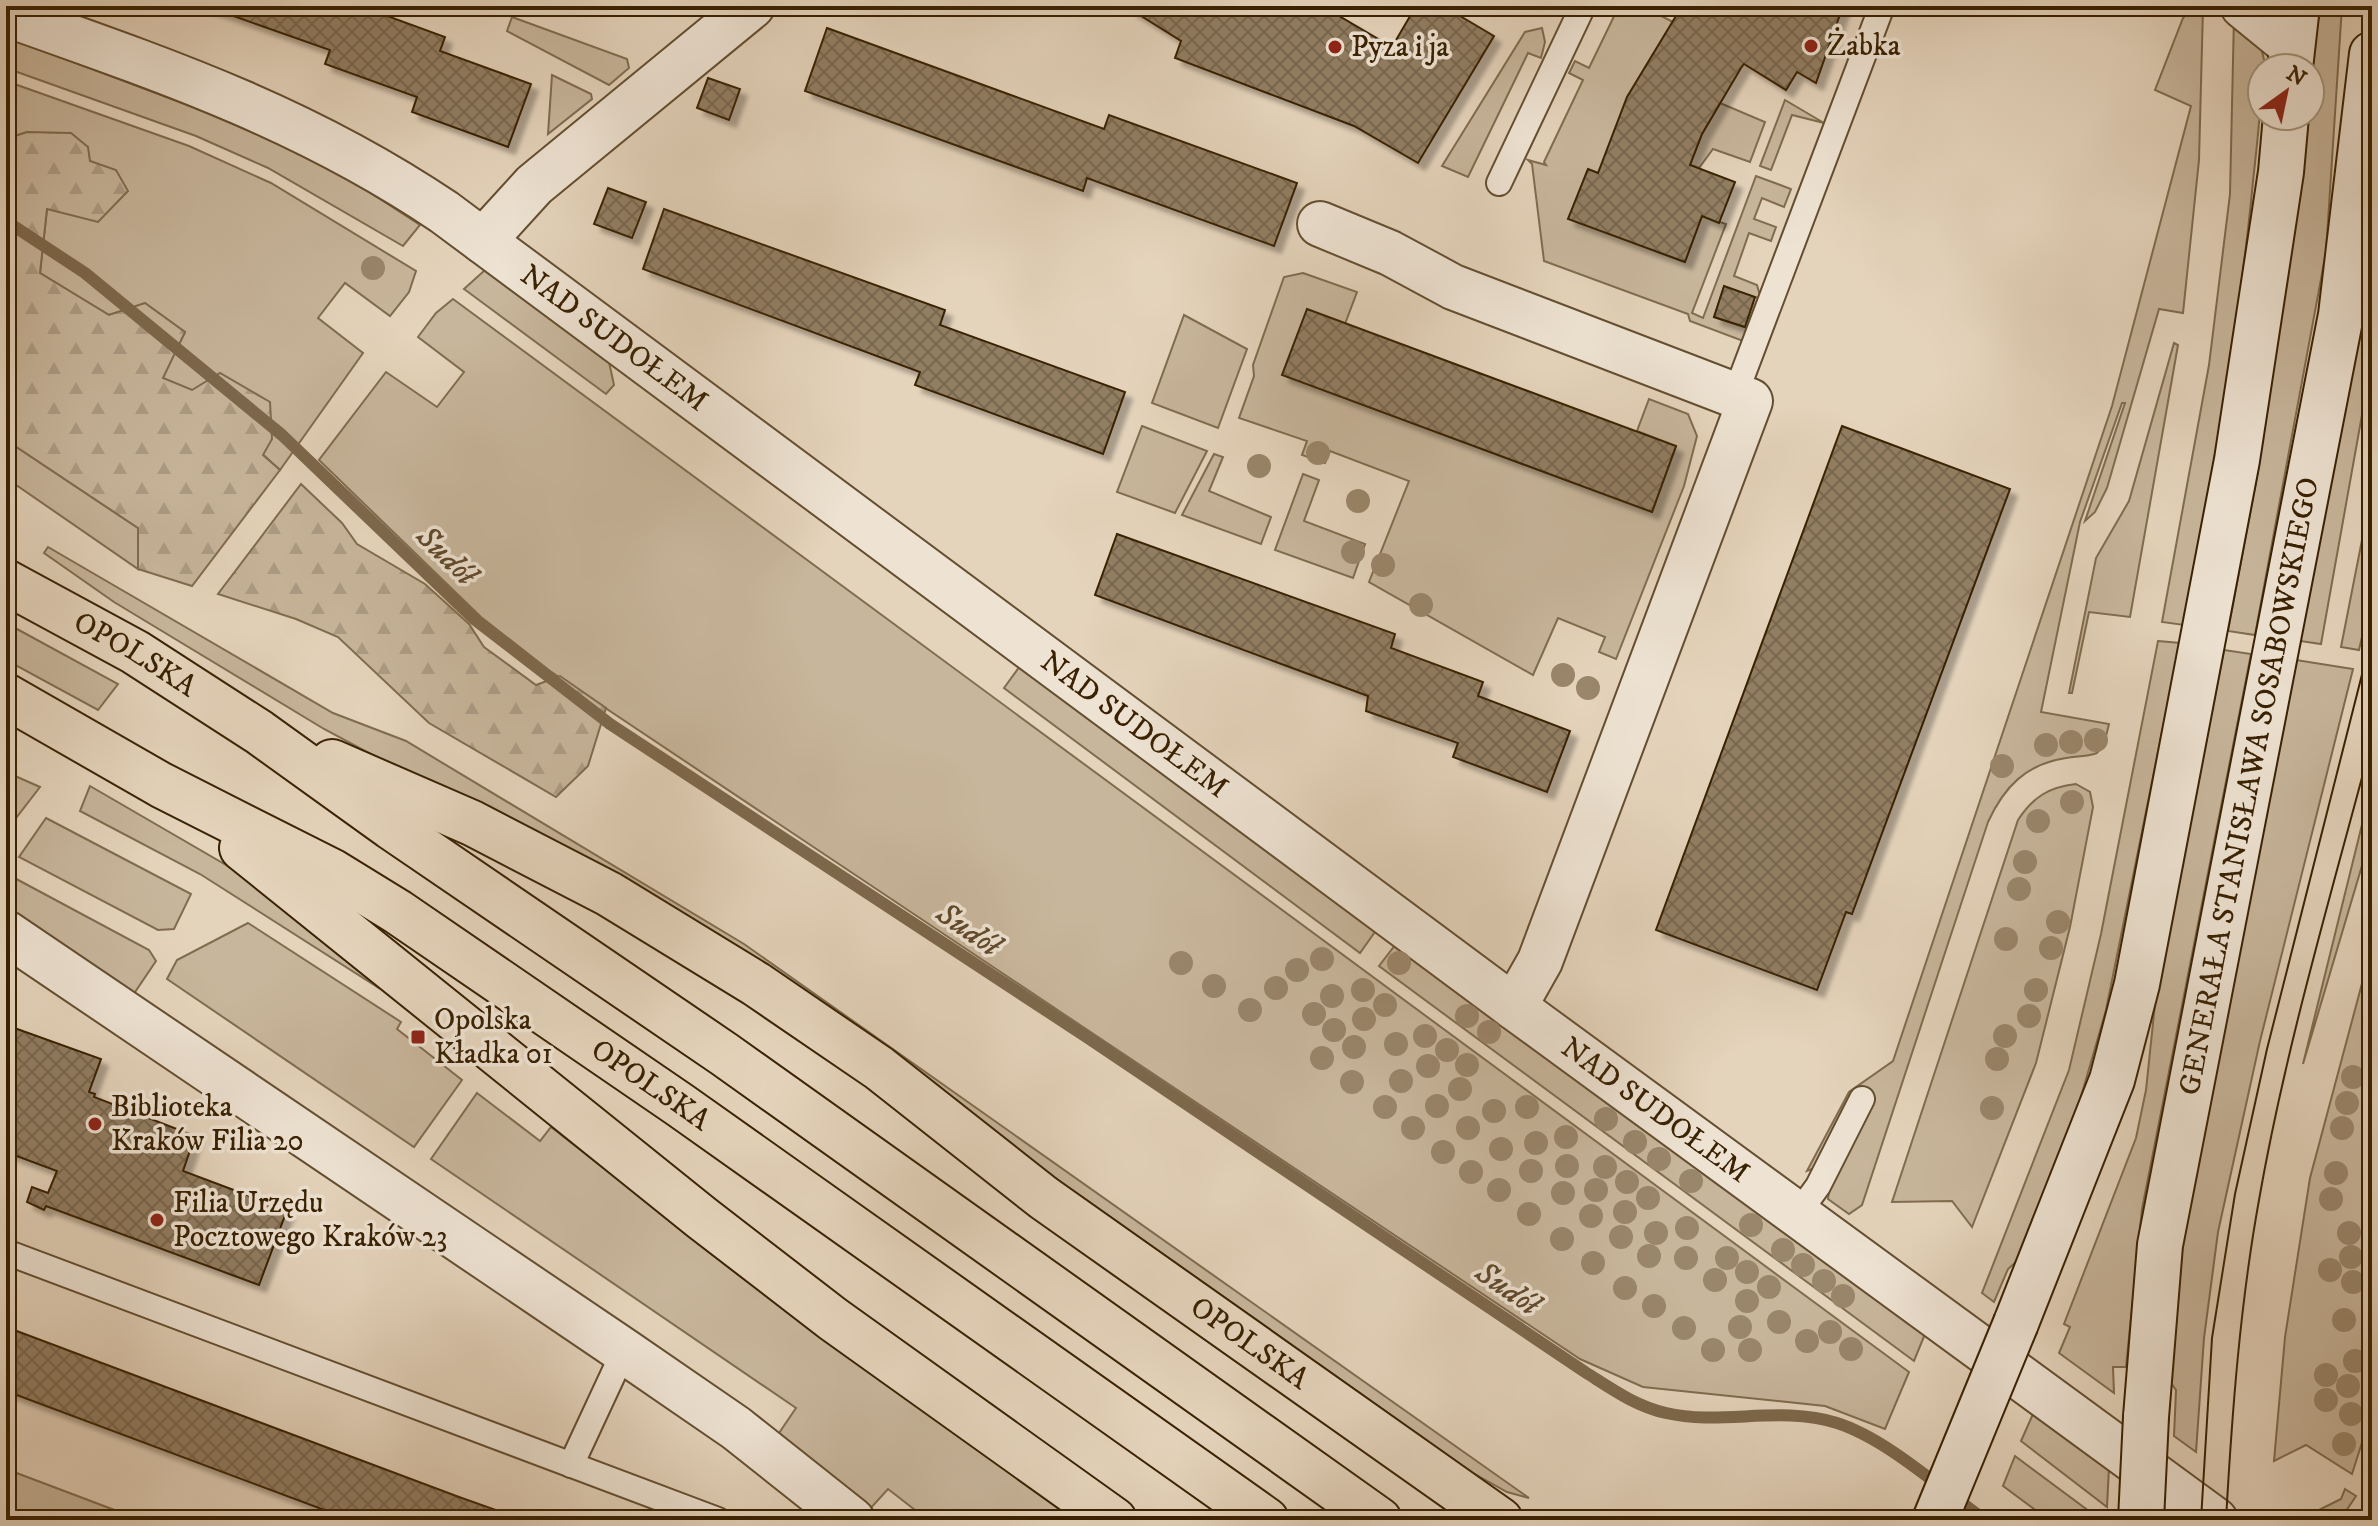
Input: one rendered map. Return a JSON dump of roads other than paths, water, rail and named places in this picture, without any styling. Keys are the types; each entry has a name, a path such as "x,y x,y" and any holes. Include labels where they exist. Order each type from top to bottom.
{"main road":[{"name":"OPOLSKA","path":"6,582 135,652 259,732 391,827 724,1054 1379,1520"},
{"name":"OPOLSKA","path":"6,696 161,785 333,872 398,912 680,1105 1266,1520"},
{"name":"OPOLSKA","path":"259,732 472,823 609,894 695,945 879,1068 1044,1198 1500,1520"},
{"path":"161,785 351,933 478,1042 690,1209 833,1319 1114,1520"}],"street":[{"path":"483,241 525,192 752,6"},
{"path":"2243,6 2293,40"},
{"name":"NAD SUDOŁEM","path":"6,14 181,77 293,123 408,188 1514,1007 2215,1520"},
{"name":"GENERAŁA STANISŁAWA SOSABOWSKIEGO","path":"2141,1520 2160,1245 2341,315 2372,54"},
{"path":"1935,1520 2101,1110 2137,984 2237,460 2284,132"},
{"path":"1320,224 1390,253 1453,287 1750,401 1540,961 1514,1007"},
{"path":"6,933 736,1428 852,1520"}],"lane":[{"path":"1499,183 1583,6"},
{"path":"1735,395 1882,6"},
{"path":"1797,1215 1818,1186 1862,1099"},
{"path":"6,1252 718,1520"},
{"path":"571,1465 624,1351"}],"waterway":[{"name":"Sudół","path":"6,221 85,273 282,435 474,619 610,724 1088,1038 1585,1372 1614,1391 1666,1413 1708,1418 1794,1416 1815,1418 1856,1430 1913,1466 1985,1520"}],"tram line":[{"path":"2201,1520 2212,1338 2235,1194 2267,1049 2372,635"},
{"path":"2226,1520 2238,1359 2259,1200 2296,1026 2372,740"}],"place":[{"name":"Żabka","path":"1811,46"},
{"name":"Pyza i ja","path":"1335,47"},
{"name":"Opolska Kładka 01","path":"418,1037"},
{"name":"Biblioteka Kraków Filia 20","path":"95,1124"},
{"name":"Filia Urzędu Pocztowego Kraków 23","path":"157,1220"}]}
